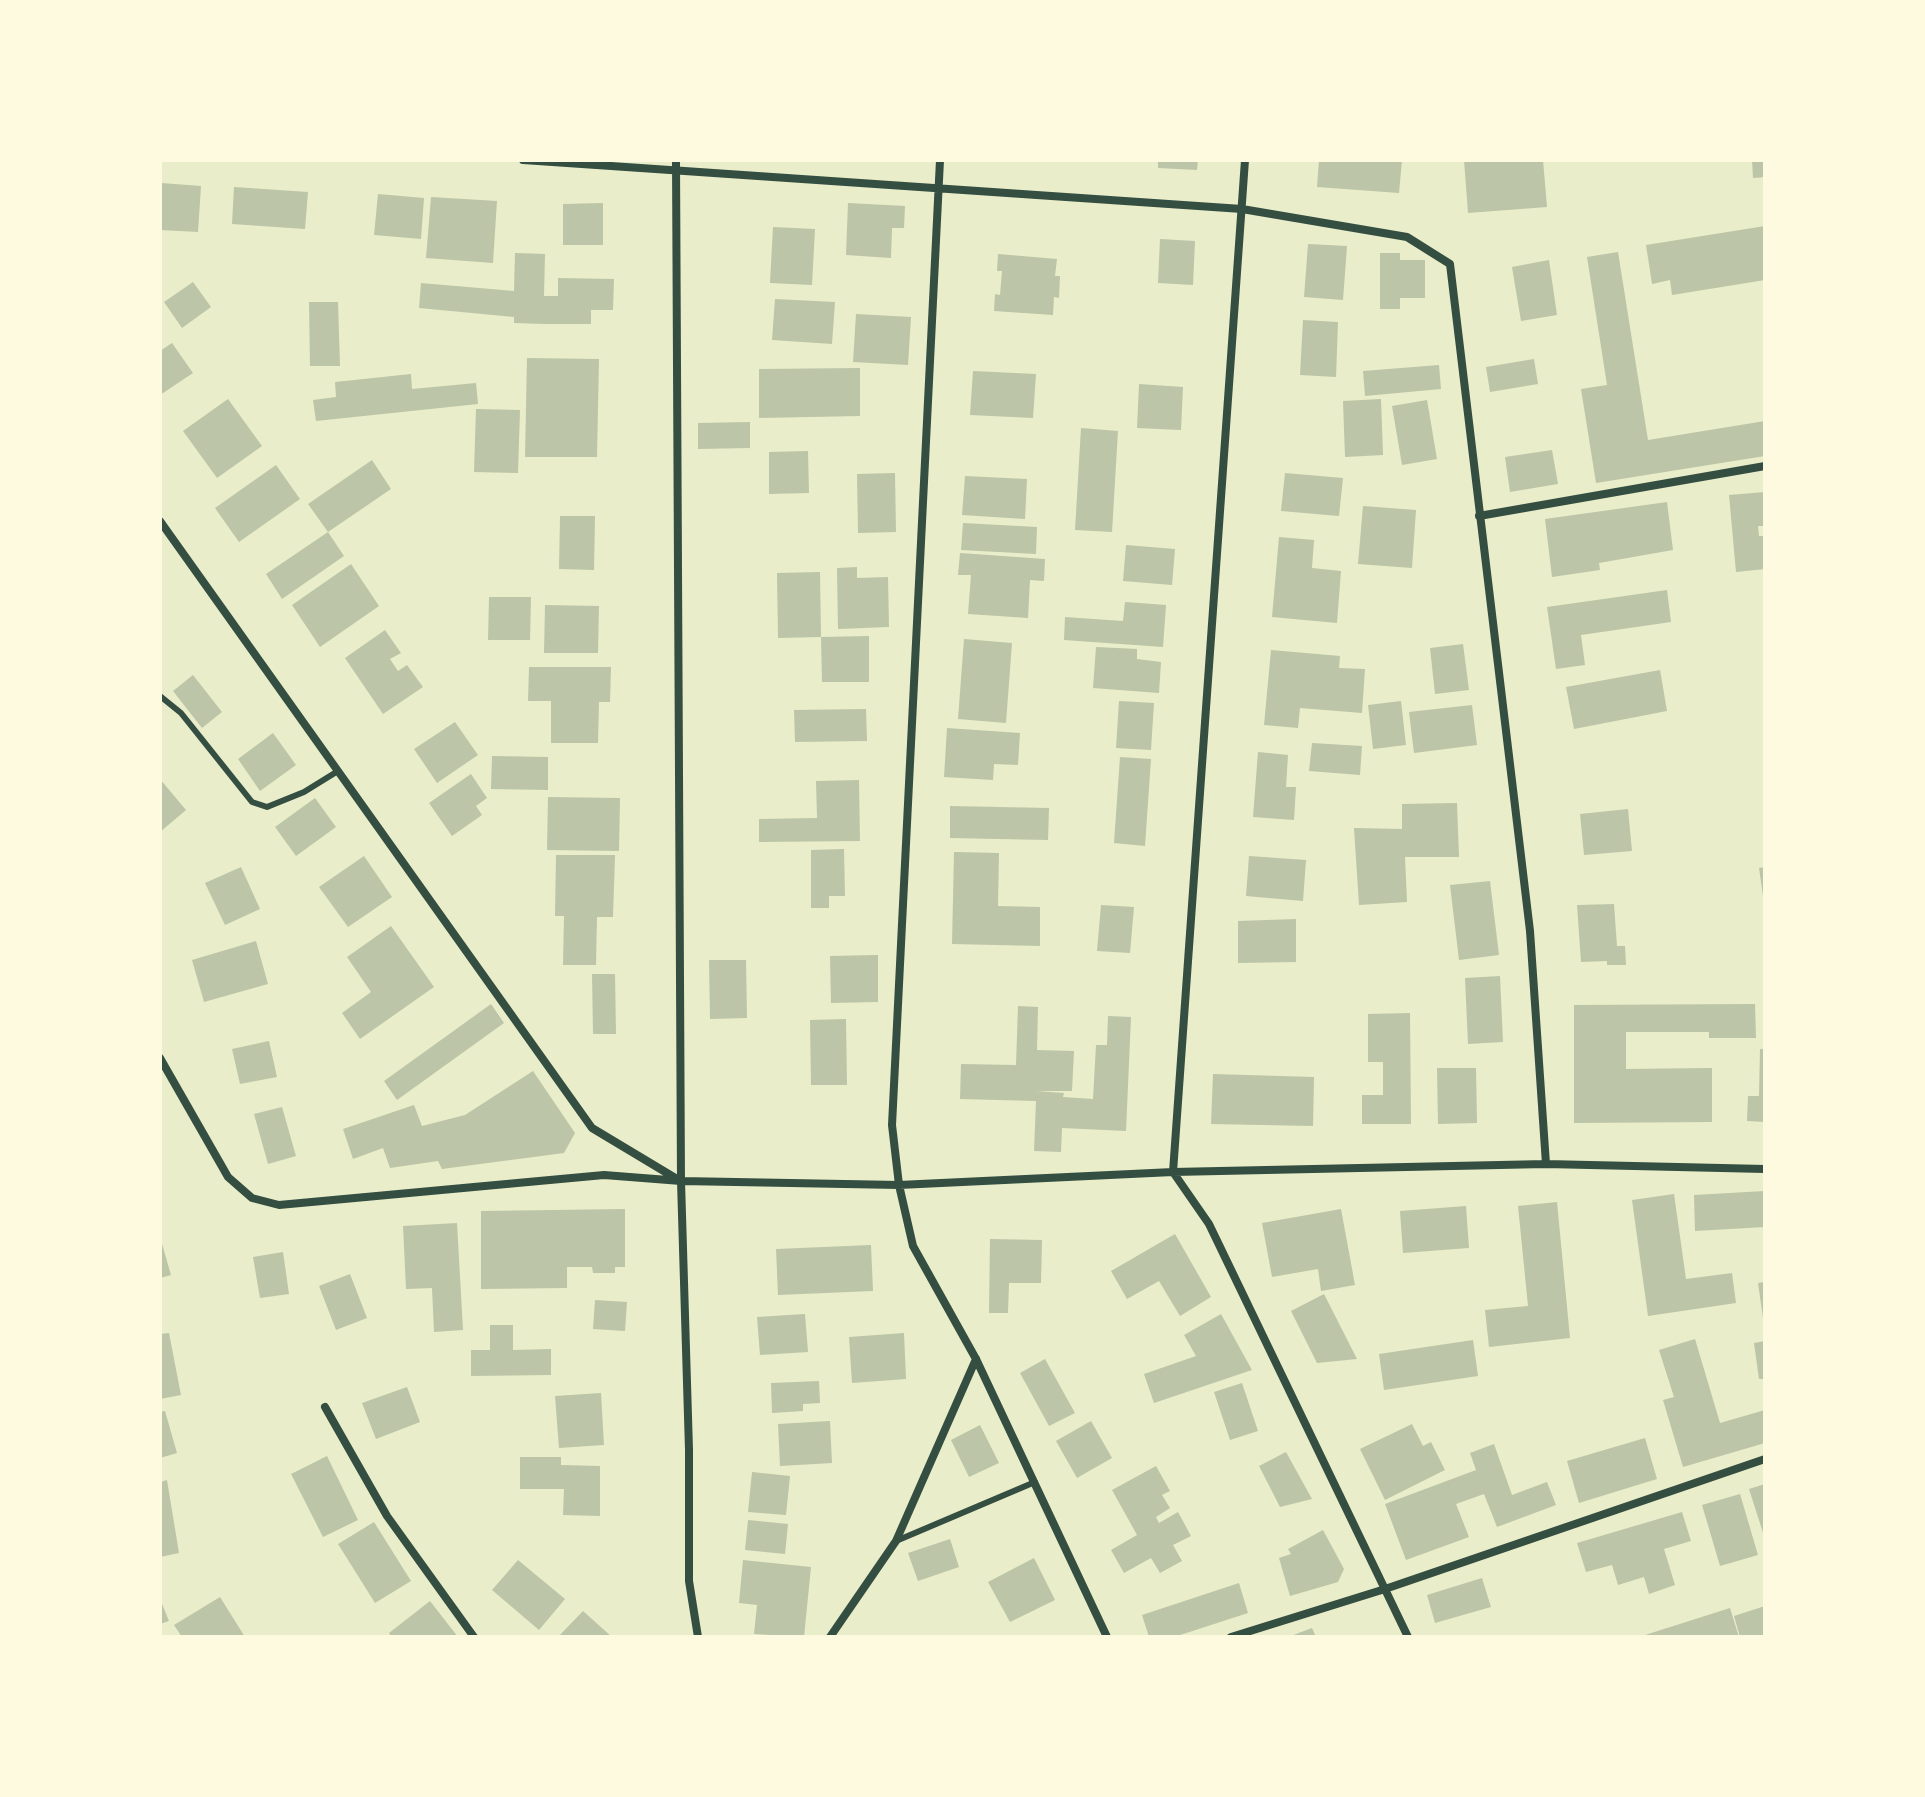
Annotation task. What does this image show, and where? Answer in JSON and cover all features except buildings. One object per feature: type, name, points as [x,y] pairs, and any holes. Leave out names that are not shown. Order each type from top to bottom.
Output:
[{"type":"street","points":[[523,160],[1242,209],[1407,237],[1450,264],[1530,931],[1546,1164]]},
{"type":"street","points":[[676,160],[681,1181],[689,1450],[689,1581],[698,1637]]},
{"type":"street","points":[[940,160],[892,1125],[899,1185],[913,1246],[976,1359],[1107,1637]]},
{"type":"street","points":[[1245,160],[1173,1172],[1209,1224],[1408,1637]]},
{"type":"street","points":[[1479,516],[1765,466]]},
{"type":"street","points":[[160,521],[592,1128],[681,1181]]},
{"type":"street","points":[[160,1058],[228,1177],[252,1198],[279,1205],[604,1175],[681,1181],[899,1185],[1173,1172],[1546,1164],[1765,1169]]},
{"type":"street","points":[[830,1637],[896,1541],[976,1359]]},
{"type":"street","points":[[325,1407],[387,1516],[474,1637]]},
{"type":"street","points":[[1231,1637],[1385,1589],[1765,1459]]},
{"type":"lane","points":[[160,696],[181,713],[252,802],[267,807],[304,792],[338,771]]},
{"type":"lane","points":[[896,1541],[1035,1482]]}]
